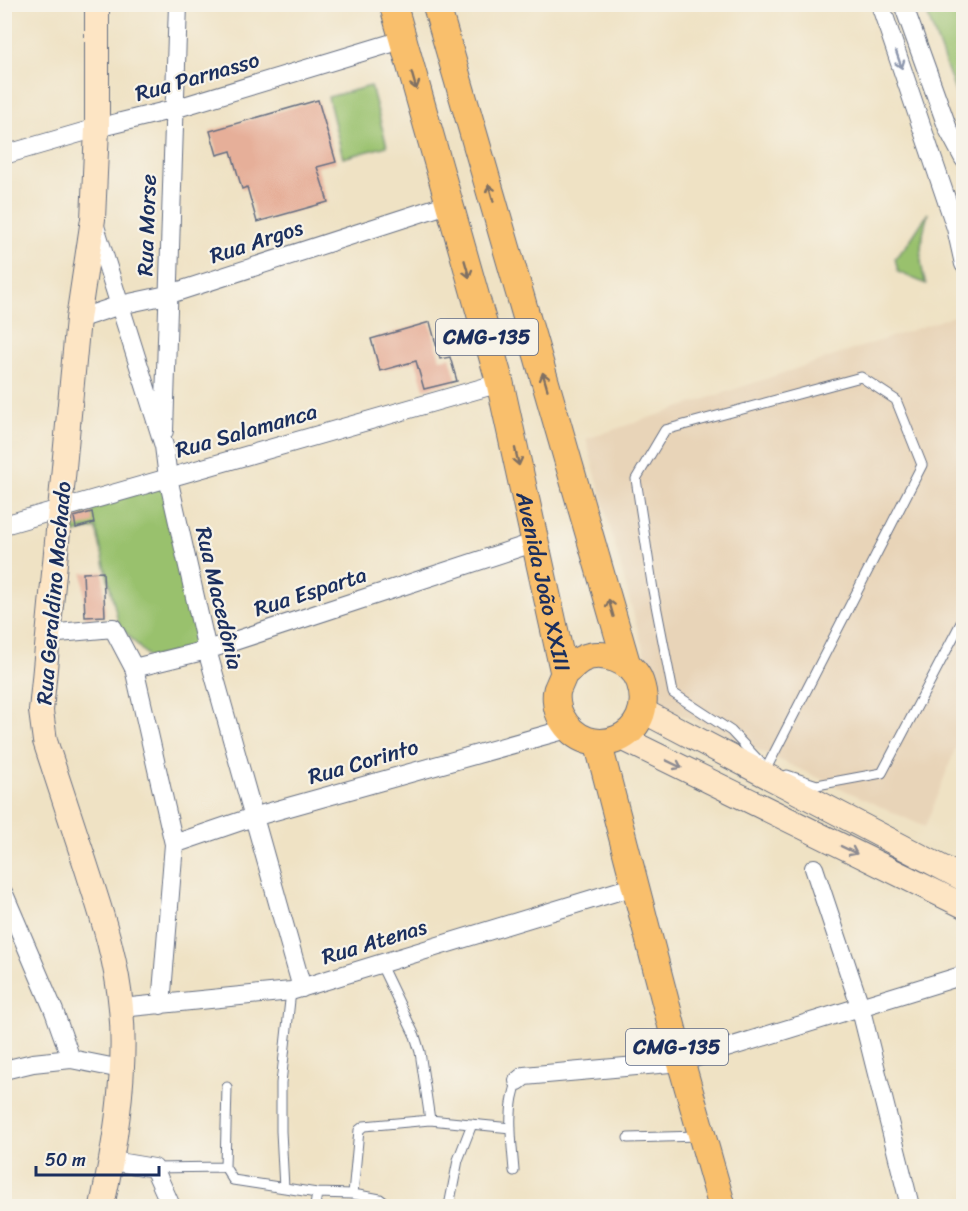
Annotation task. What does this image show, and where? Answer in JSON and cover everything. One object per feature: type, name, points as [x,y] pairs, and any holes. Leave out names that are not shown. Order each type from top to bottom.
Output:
[{"type":"main road","name":"Avenida João XXIII","points":[[393,4],[500,383],[564,673],[557,692],[558,711],[567,729]]},
{"type":"main road","name":"CMG-135","points":[[436,4],[627,664],[639,677],[644,694],[643,711]]},
{"type":"main road","points":[[564,673],[583,658],[606,656],[627,664]]},
{"type":"main road","points":[[567,729],[581,739],[610,741],[637,725],[643,711]]},
{"type":"main road","name":"CMG-135","points":[[610,741],[635,886],[701,1136],[722,1206]]},
{"type":"street","name":"Rua Geraldino Machado","points":[[97,4],[97,128],[93,219],[78,319],[41,711],[45,741],[106,926],[121,1008],[121,1069],[112,1161],[102,1206]]},
{"type":"street","name":"Rua Morse","points":[[164,446],[177,4]]},
{"type":"street","points":[[880,4],[960,225],[963,264]]},
{"type":"street","points":[[903,4],[948,129],[963,159]]},
{"type":"street","name":"Rua Parnasso","points":[[4,155],[174,109],[402,40]]},
{"type":"street","name":"Rua Argos","points":[[78,319],[120,305],[167,295],[448,204]]},
{"type":"street","name":"Rua Macedônia","points":[[93,219],[164,446],[168,478],[207,650],[253,817],[296,989]]},
{"type":"street","name":"Rua Salamanca","points":[[4,525],[500,383]]},
{"type":"street","name":"Rua Esparta","points":[[134,668],[207,650],[536,542]]},
{"type":"street","points":[[48,634],[113,628],[134,668],[174,844],[161,1005]]},
{"type":"street","points":[[643,711],[963,879]]},
{"type":"street","name":"Rua Corinto","points":[[174,844],[253,817],[567,729]]},
{"type":"street","points":[[610,741],[963,906]]},
{"type":"street","points":[[814,868],[861,1006],[910,1206]]},
{"type":"street","name":"Rua Atenas","points":[[121,1008],[296,989],[635,886]]},
{"type":"street","points":[[4,894],[54,1011],[71,1059]]},
{"type":"street","points":[[518,1081],[524,1076],[681,1062],[963,975]]},
{"type":"street","points":[[4,1070],[33,1063],[71,1059],[121,1069]]},
{"type":"street","points":[[112,1161],[154,1168],[171,1206]]},
{"type":"lane","points":[[766,768],[922,465],[896,400],[861,377],[665,430],[636,479],[653,590],[673,693],[731,731],[766,768],[817,785],[882,773],[963,617]]},
{"type":"lane","points":[[380,963],[415,1036],[420,1052],[430,1120]]},
{"type":"lane","points":[[284,1188],[281,1083],[296,989]]},
{"type":"lane","points":[[514,1171],[511,1128],[515,1088],[518,1081]]},
{"type":"lane","points":[[226,1087],[225,1167],[233,1180],[317,1193],[352,1194],[384,1204]]},
{"type":"lane","points":[[352,1194],[361,1127],[430,1120],[511,1128]]},
{"type":"lane","points":[[449,1206],[459,1160],[472,1124]]},
{"type":"lane","points":[[628,1138],[701,1136]]},
{"type":"lane","points":[[154,1168],[225,1167]]},
{"type":"lane","points":[[315,1206],[317,1193]]},
{"type":"shaded area","points":[[963,313],[963,729],[925,827],[658,704],[586,439]]},
{"type":"green space","points":[[924,5],[963,5],[963,113]]},
{"type":"green space","points":[[371,86],[387,146],[343,158],[328,97]]},
{"type":"green space","points":[[928,213],[921,248],[926,284],[898,272],[895,258],[907,245]]},
{"type":"green space","points":[[162,482],[201,646],[149,658],[119,625],[96,528],[70,534],[67,511]]},
{"type":"building","points":[[318,100],[336,162],[317,167],[328,202],[257,222],[247,187],[242,189],[231,151],[217,155],[210,131]]},
{"type":"building","points":[[430,322],[440,359],[450,357],[457,381],[424,389],[416,361],[380,371],[371,339]]},
{"type":"building","points":[[92,512],[94,523],[76,528],[74,517]]},
{"type":"building","points":[[103,572],[105,616],[85,617],[83,573]]}]
